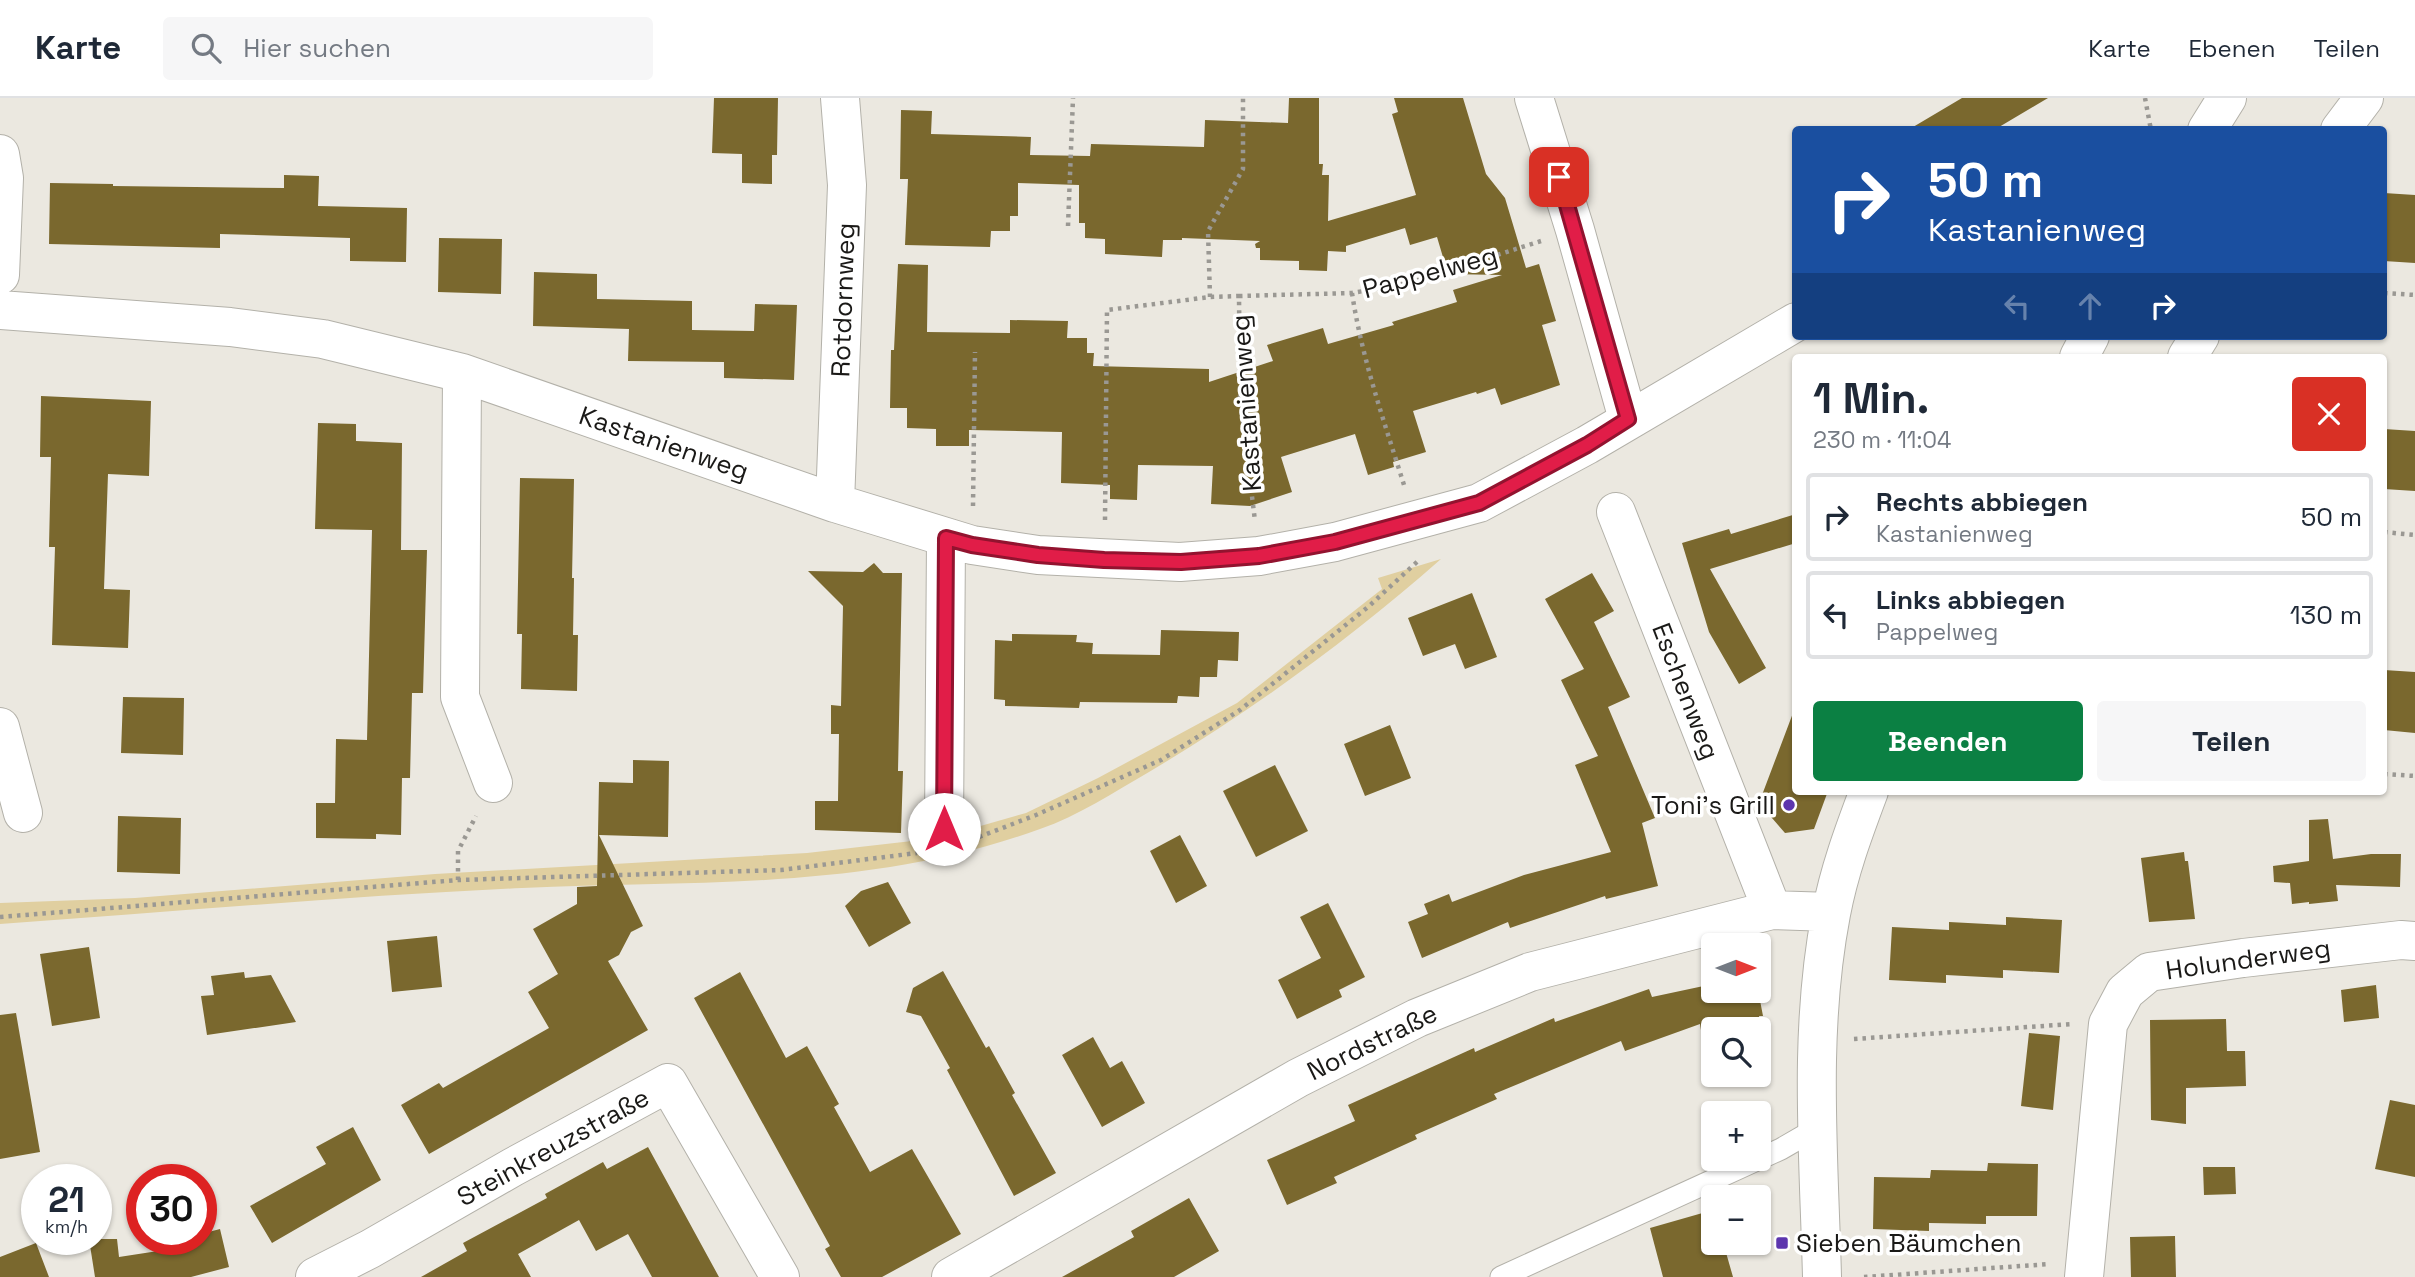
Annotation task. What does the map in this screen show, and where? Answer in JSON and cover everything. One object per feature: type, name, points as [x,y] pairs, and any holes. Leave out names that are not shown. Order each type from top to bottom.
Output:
[{"type":"street","name":"Rotdornweg","points":[[835,503],[848,184],[840,98]]},
{"type":"street","points":[[1534,98],[1575,230],[1628,419]]},
{"type":"street","points":[[2210,126],[2227,98]]},
{"type":"street","points":[[2343,126],[2364,98]]},
{"type":"street","points":[[0,154],[4,178],[0,275]]},
{"type":"street","name":"Kastanienweg","points":[[0,310],[230,327],[323,339],[462,373],[835,503],[959,542],[1038,555],[1181,562],[1259,556],[1335,542],[1479,503],[1587,445],[1792,324]]},
{"type":"street","points":[[462,373],[460,697],[493,783]]},
{"type":"street","name":"Eschenweg","points":[[1616,512],[1772,910]]},
{"type":"street","points":[[944,841],[959,542]]},
{"type":"street","points":[[0,727],[23,813]]},
{"type":"street","points":[[1822,1277],[1816,1040],[1831,912],[1845,856],[1868,795]]},
{"type":"street","name":"Nordstraße","points":[[951,1277],[1298,1077],[1398,1026],[1530,972],[1772,910],[1831,912]]},
{"type":"street","name":"Holunderweg","points":[[2070,1270],[2108,1024],[2125,992],[2149,972],[2400,940],[2415,941]]},
{"type":"street","name":"Steinkreuzstraße","points":[[315,1277],[370,1250],[513,1167],[668,1083],[780,1277]]},
{"type":"lane","points":[[1501,1277],[1780,1149],[1819,1127]]},
{"type":"path","points":[[1068,226],[1073,98]]},
{"type":"path","points":[[1210,297],[1208,231],[1243,169],[1243,98]]},
{"type":"path","points":[[2145,98],[2150,126]]},
{"type":"path","name":"Pappelweg","points":[[1239,296],[1352,293],[1409,283],[1575,230]]},
{"type":"path","points":[[1352,293],[1358,332],[1372,386],[1415,521]]},
{"type":"path","points":[[2387,293],[2415,295]]},
{"type":"path","name":"Kastanienweg","points":[[1104,560],[1107,310],[1239,296],[1240,398],[1259,556]]},
{"type":"path","points":[[959,542],[975,352]]},
{"type":"path","points":[[2387,532],[2415,535]]},
{"type":"path","points":[[0,917],[458,880],[782,870],[944,841],[1036,815],[1161,760],[1240,710],[1368,607]]},
{"type":"path","points":[[2387,774],[2415,776]]},
{"type":"path","points":[[458,880],[457,851],[493,783]]},
{"type":"path","points":[[1862,1038],[2071,1024]]},
{"type":"path","points":[[1864,1277],[2070,1270]]},
{"type":"shaded area","points":[[1441,559],[1372,617],[1300,672],[1188,748],[1068,817],[1040,829],[976,849],[848,873],[784,879],[457,891],[0,924],[0,903],[135,898],[435,874],[807,853],[912,841],[963,831],[1026,813],[1098,778],[1237,703],[1382,589],[1378,578]]},
{"type":"building","points":[[714,98],[778,98],[777,155],[772,155],[772,184],[742,183],[742,154],[712,153]]},
{"type":"building","points":[[1289,98],[1319,98],[1319,164],[1323,164],[1322,175],[1329,175],[1328,221],[1416,195],[1392,114],[1398,112],[1394,98],[1463,98],[1486,174],[1505,198],[1526,268],[1539,264],[1556,321],[1542,325],[1560,385],[1501,405],[1495,388],[1413,411],[1426,452],[1393,462],[1394,467],[1368,475],[1355,434],[1281,457],[1292,492],[1250,506],[1211,504],[1213,466],[1138,465],[1137,500],[1110,499],[1110,485],[1061,483],[1062,432],[969,430],[969,446],[936,446],[936,429],[907,428],[907,408],[890,408],[891,350],[894,350],[898,264],[928,265],[927,332],[1010,333],[1010,320],[1068,321],[1067,338],[1087,338],[1087,353],[1094,353],[1093,366],[1209,369],[1209,382],[1273,361],[1267,345],[1323,328],[1328,344],[1394,325],[1392,322],[1457,302],[1453,290],[1502,275],[1448,274],[1437,237],[1410,245],[1405,228],[1346,246],[1346,252],[1328,251],[1327,271],[1299,270],[1299,261],[1260,260],[1260,248],[1256,248],[1255,244],[1260,241],[1182,238],[1163,240],[1162,257],[1105,254],[1105,239],[1085,238],[1085,223],[1079,223],[1079,185],[1018,183],[1018,216],[1010,216],[1010,231],[991,231],[990,247],[905,245],[908,179],[900,179],[901,110],[932,111],[931,134],[1031,137],[1030,155],[1090,156],[1091,144],[1204,147],[1205,120],[1288,123]]},
{"type":"building","points":[[1962,98],[2048,98],[2001,126],[1915,126]]},
{"type":"building","points":[[284,175],[319,176],[318,206],[407,208],[406,262],[350,261],[350,238],[220,234],[220,248],[49,244],[50,183],[284,188]]},
{"type":"building","points":[[2387,193],[2415,195],[2415,263],[2387,261]]},
{"type":"building","points":[[439,238],[502,239],[501,294],[438,292]]},
{"type":"building","points":[[534,272],[597,274],[597,299],[692,301],[692,330],[754,331],[755,304],[797,305],[794,380],[724,378],[724,362],[628,361],[629,329],[533,326]]},
{"type":"building","points":[[41,396],[151,401],[149,476],[108,474],[104,589],[130,590],[128,648],[52,645],[55,547],[49,547],[51,457],[40,457]]},
{"type":"building","points":[[318,423],[356,424],[356,441],[402,443],[401,550],[427,550],[423,693],[412,693],[410,778],[402,778],[401,835],[376,834],[376,839],[316,838],[316,803],[335,803],[336,739],[367,740],[372,530],[315,529]]},
{"type":"building","points":[[2387,429],[2415,431],[2415,491],[2387,489]]},
{"type":"building","points":[[520,478],[574,479],[572,578],[573,635],[578,635],[577,691],[521,689],[522,634],[517,634]]},
{"type":"building","points":[[1792,515],[1792,544],[1710,569],[1766,668],[1739,684],[1709,632],[1682,543],[1729,529],[1731,534]]},
{"type":"building","points":[[874,563],[883,573],[902,573],[898,771],[903,771],[901,833],[815,830],[815,801],[838,801],[839,734],[831,734],[831,705],[841,706],[843,606],[808,571],[863,572]]},
{"type":"building","points":[[1592,573],[1614,611],[1594,622],[1630,697],[1608,707],[1655,818],[1642,823],[1658,886],[1606,899],[1605,896],[1510,928],[1508,922],[1422,958],[1408,922],[1428,914],[1424,904],[1449,894],[1452,902],[1524,875],[1611,852],[1575,765],[1598,756],[1561,680],[1584,669],[1545,599]]},
{"type":"building","points":[[1472,593],[1497,657],[1465,669],[1455,644],[1423,656],[1408,618]]},
{"type":"building","points":[[1161,630],[1239,632],[1238,661],[1218,660],[1217,677],[1200,677],[1199,697],[1178,696],[1177,703],[1080,702],[1079,708],[1005,706],[1005,700],[994,699],[995,640],[1012,641],[1012,634],[1077,635],[1076,642],[1093,643],[1092,654],[1160,655]]},
{"type":"building","points":[[2387,670],[2415,672],[2415,733],[2387,730]]},
{"type":"building","points":[[123,697],[184,698],[183,755],[121,753]]},
{"type":"building","points":[[1792,716],[1792,795],[1827,795],[1814,829],[1785,833],[1759,803]]},
{"type":"building","points":[[1390,725],[1411,778],[1365,796],[1344,744]]},
{"type":"building","points":[[633,760],[669,761],[668,837],[599,835],[643,926],[631,932],[619,955],[608,961],[648,1030],[429,1154],[401,1105],[439,1083],[443,1088],[549,1028],[528,992],[558,974],[533,929],[577,904],[577,887],[597,886],[599,782],[633,783]]},
{"type":"building","points":[[1275,765],[1308,831],[1256,857],[1223,791]]},
{"type":"building","points":[[118,816],[181,818],[180,874],[117,872]]},
{"type":"building","points":[[2328,819],[2333,859],[2371,854],[2401,854],[2400,887],[2336,885],[2338,901],[2292,904],[2290,883],[2274,882],[2273,866],[2309,861],[2309,820]]},
{"type":"building","points":[[1180,835],[1207,886],[1176,903],[1150,851]]},
{"type":"building","points":[[2184,852],[2185,861],[2188,861],[2195,919],[2149,922],[2141,858]]},
{"type":"building","points":[[888,882],[911,923],[869,947],[845,906],[861,891]]},
{"type":"building","points":[[1328,903],[1365,977],[1339,990],[1342,997],[1297,1019],[1278,980],[1321,958],[1300,917]]},
{"type":"building","points":[[2006,917],[2062,920],[2059,973],[2003,970],[2003,978],[1946,975],[1946,983],[1889,980],[1892,927],[1949,930],[1949,922],[2006,925]]},
{"type":"building","points":[[437,936],[442,987],[392,992],[387,941]]},
{"type":"building","points":[[89,947],[100,1018],[52,1026],[40,954]]},
{"type":"building","points":[[943,971],[986,1048],[989,1046],[1015,1093],[1012,1095],[1056,1173],[1014,1196],[921,1016],[906,1012],[913,988]]},
{"type":"building","points":[[244,972],[245,978],[271,975],[296,1022],[207,1035],[201,996],[214,995],[211,976]]},
{"type":"building","points":[[740,972],[786,1058],[807,1046],[839,1104],[834,1107],[870,1172],[912,1149],[961,1234],[882,1277],[841,1277],[825,1249],[830,1246],[694,998]]},
{"type":"building","points":[[2376,985],[2379,1018],[2344,1022],[2341,990]]},
{"type":"building","points":[[1701,987],[1701,1003],[1760,1003],[1763,1016],[1701,1017],[1701,1030],[1700,1024],[1625,1051],[1621,1041],[1494,1094],[1497,1099],[1415,1135],[1417,1139],[1334,1177],[1337,1183],[1287,1205],[1267,1160],[1355,1121],[1348,1105],[1474,1048],[1475,1052],[1554,1018],[1555,1022],[1649,989],[1652,997]]},
{"type":"building","points":[[16,1013],[40,1152],[0,1159],[0,1015]]},
{"type":"building","points":[[2226,1019],[2227,1051],[2245,1051],[2246,1086],[2186,1088],[2186,1124],[2151,1120],[2150,1020]]},
{"type":"building","points":[[2029,1033],[2060,1036],[2053,1110],[2021,1106]]},
{"type":"building","points":[[1093,1037],[1110,1068],[1122,1061],[1145,1103],[1102,1127],[1062,1055]]},
{"type":"building","points":[[2390,1100],[2415,1105],[2415,1177],[2375,1169]]},
{"type":"building","points":[[353,1127],[381,1180],[272,1243],[250,1206],[326,1164],[316,1147]]},
{"type":"building","points":[[648,1147],[719,1277],[652,1277],[628,1234],[596,1251],[579,1220],[518,1254],[531,1277],[421,1277],[467,1251],[463,1243],[547,1198],[545,1194],[603,1162],[607,1169]]},
{"type":"building","points":[[1988,1163],[2038,1164],[2037,1216],[1986,1216],[1986,1224],[1929,1223],[1929,1231],[1873,1229],[1874,1177],[1930,1178],[1931,1170],[1987,1171]]},
{"type":"building","points":[[2203,1167],[2235,1167],[2236,1194],[2204,1195]]},
{"type":"building","points":[[1189,1198],[1219,1251],[1174,1277],[1062,1277],[1134,1237],[1131,1231]]},
{"type":"building","points":[[1701,1213],[1701,1255],[1727,1255],[1733,1277],[1663,1277],[1650,1228]]},
{"type":"building","points":[[220,1229],[229,1267],[191,1277],[95,1277],[92,1255],[112,1255],[112,1239],[117,1239],[119,1257],[217,1255],[217,1230]]},
{"type":"building","points":[[2175,1236],[2176,1277],[2131,1277],[2130,1237]]},
{"type":"building","points":[[21,1249],[21,1255],[41,1255],[49,1277],[0,1277],[0,1257]]},
{"type":"place","name":"Toni's Grill","points":[[1789,805]]},
{"type":"place","name":"Sieben Bäumchen","points":[[1782,1243]]},
{"type":"route","points":[[944,829],[946,538],[972,545],[1038,555],[1104,560],[1181,562],[1259,556],[1335,542],[1479,503],[1587,445],[1628,419],[1559,177]]}]
